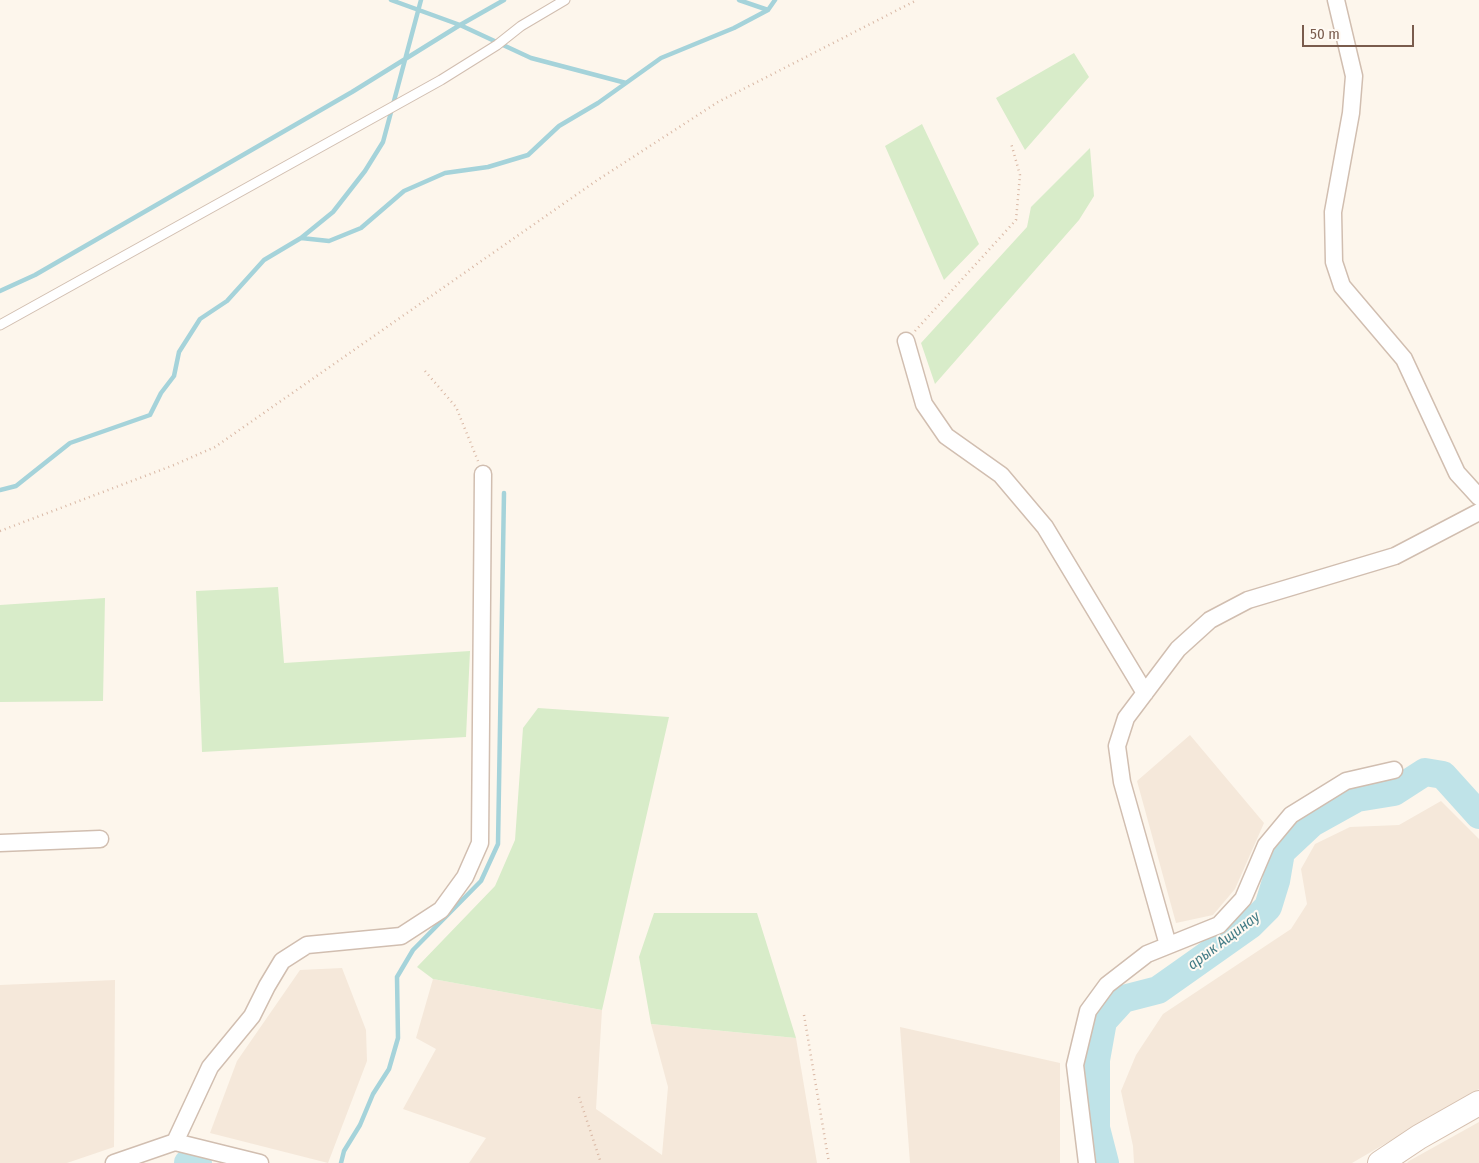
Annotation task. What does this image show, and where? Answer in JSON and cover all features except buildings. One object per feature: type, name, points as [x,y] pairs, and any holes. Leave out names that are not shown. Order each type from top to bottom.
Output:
[{"type":"main road","points":[[1380,1163],[1419,1137],[1479,1103]]},
{"type":"street","points":[[1336,0],[1354,76],[1351,113],[1333,212],[1334,262],[1342,286],[1404,360],[1457,473],[1479,497]]},
{"type":"street","points":[[906,341],[924,404],[946,436],[1001,475],[1045,527],[1145,693]]},
{"type":"street","points":[[175,1142],[210,1067],[252,1016],[266,986],[282,961],[307,945],[401,936],[441,910],[465,877],[480,843],[483,474]]},
{"type":"street","points":[[1168,945],[1122,782],[1117,746],[1126,718],[1178,649],[1210,620],[1248,600],[1395,556],[1479,512]]},
{"type":"street","points":[[1087,1163],[1076,1064],[1088,1011],[1106,985],[1147,954],[1219,925],[1243,899],[1266,845],[1291,815],[1346,781],[1394,770]]},
{"type":"street","points":[[0,843],[100,839]]},
{"type":"street","points":[[114,1163],[175,1142],[260,1163]]},
{"type":"lane","points":[[0,325],[441,80],[496,45],[521,26],[565,0]]},
{"type":"path","points":[[0,531],[174,465],[215,447],[596,181],[718,102],[917,0]]},
{"type":"path","points":[[906,341],[1016,220],[1020,175],[1011,143]]},
{"type":"path","points":[[425,371],[456,407],[483,474]]},
{"type":"path","points":[[804,1015],[829,1163]]},
{"type":"path","points":[[579,1097],[601,1163]]},
{"type":"shaded area","points":[[1190,735],[1264,823],[1235,889],[1213,915],[1176,923],[1137,781]]},
{"type":"shaded area","points":[[1441,801],[1479,839],[1479,1089],[1352,1163],[1134,1163],[1133,1146],[1121,1091],[1136,1055],[1163,1014],[1291,929],[1307,904],[1301,869],[1315,844],[1350,827],[1399,825]]},
{"type":"shaded area","points":[[342,968],[366,1030],[367,1061],[328,1163],[210,1133],[237,1061],[300,970]]},
{"type":"shaded area","points":[[433,979],[602,1010],[596,1109],[662,1155],[668,1087],[651,1024],[796,1038],[817,1163],[469,1163],[486,1138],[403,1109],[436,1049],[416,1038]]},
{"type":"shaded area","points":[[115,980],[114,1147],[67,1163],[0,1163],[0,985]]},
{"type":"shaded area","points":[[900,1027],[1060,1063],[1060,1163],[910,1163]]},
{"type":"shaded area","points":[[1479,1122],[1479,1163],[1407,1163],[1409,1161]]},
{"type":"green space","points":[[1074,53],[1089,77],[1025,150],[996,98]]},
{"type":"green space","points":[[922,124],[979,244],[944,280],[885,146]]},
{"type":"green space","points":[[1090,148],[1094,196],[1079,220],[935,384],[921,343],[1027,227],[1031,207]]},
{"type":"green space","points":[[278,587],[284,663],[470,651],[466,737],[202,752],[196,591]]},
{"type":"green space","points":[[105,598],[103,701],[0,702],[0,605]]},
{"type":"green space","points":[[538,708],[669,717],[602,1010],[433,979],[417,967],[495,886],[515,840],[523,728]]},
{"type":"green space","points":[[654,913],[757,913],[796,1038],[651,1024],[639,957]]},
{"type":"waterway","points":[[391,0],[460,25],[531,58],[626,83]]},
{"type":"waterway","points":[[301,238],[333,212],[365,171],[383,142],[421,0]]},
{"type":"waterway","points":[[0,291],[35,275],[352,92],[504,0]]},
{"type":"waterway","points":[[739,0],[768,10]]},
{"type":"waterway","points":[[0,490],[16,486],[70,443],[150,415],[161,393],[174,376],[179,352],[200,319],[227,301],[264,260],[301,238],[329,241],[361,228],[404,191],[445,173],[488,167],[528,155],[559,126],[598,103],[661,58],[734,28],[768,10],[775,0]]},
{"type":"waterway","points":[[341,1163],[344,1151],[360,1125],[373,1094],[389,1069],[398,1038],[397,977],[413,950],[481,881],[498,844],[504,493]]},
{"type":"waterway","name":"арык Ащинау","points":[[1105,1163],[1096,1128],[1096,1060],[1103,1021],[1123,999],[1158,990],[1250,925],[1268,907],[1276,881],[1281,852],[1312,823],[1357,798],[1394,792],[1425,772],[1443,775],[1479,815]]},
{"type":"waterway","name":"арык Ащинау","points":[[188,1163],[198,1163]]}]
